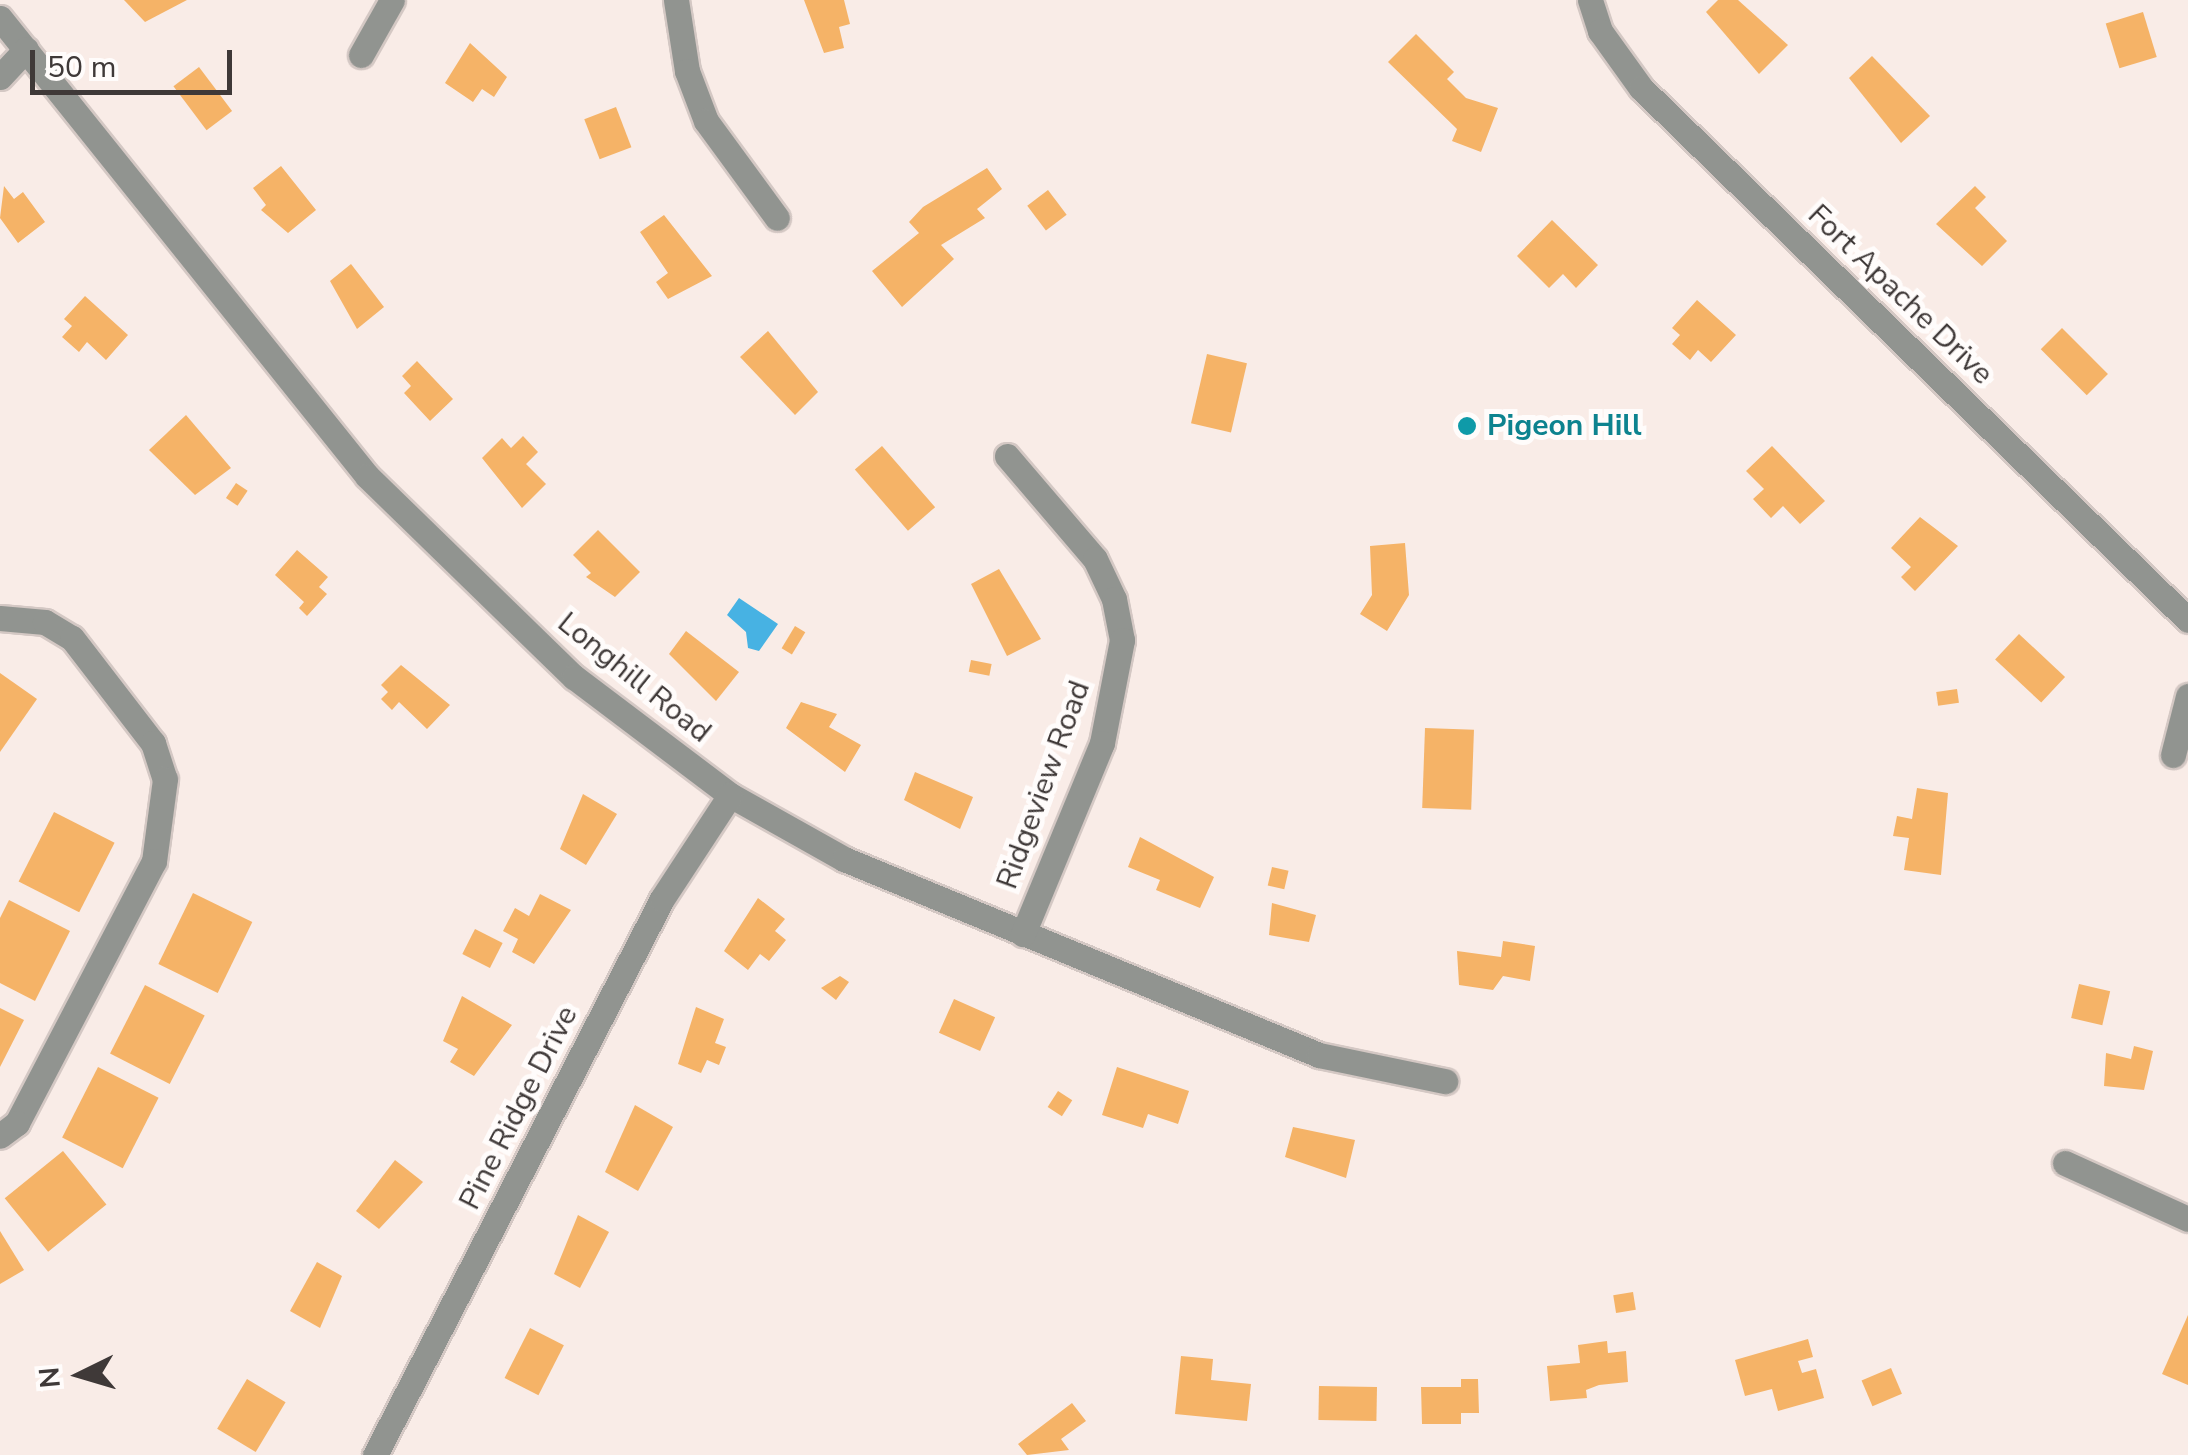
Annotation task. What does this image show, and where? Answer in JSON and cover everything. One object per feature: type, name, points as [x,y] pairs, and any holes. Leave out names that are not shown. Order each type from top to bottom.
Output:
[{"type":"street","points":[[362,55],[392,0]]},
{"type":"street","points":[[676,0],[688,71],[706,120],[777,218]]},
{"type":"street","name":"Fort Apache Drive","points":[[1590,0],[1600,31],[1641,88],[2188,620]]},
{"type":"street","name":"Longhill Road","points":[[0,18],[367,476],[574,677],[730,795],[844,859],[1319,1056],[1446,1082]]},
{"type":"street","points":[[0,77],[26,48]]},
{"type":"street","name":"Ridgeview Road","points":[[1007,456],[1094,559],[1114,599],[1122,640],[1102,743],[1023,934]]},
{"type":"street","points":[[0,618],[45,622],[72,638],[153,744],[166,779],[154,861],[17,1123],[0,1136]]},
{"type":"street","points":[[2173,755],[2188,696]]},
{"type":"street","name":"Pine Ridge Drive","points":[[375,1455],[662,898],[730,795]]},
{"type":"street","points":[[2066,1163],[2188,1219]]},
{"type":"water","points":[[739,598],[778,624],[759,651],[748,648],[746,632],[727,615]]},
{"type":"building","points":[[124,0],[187,0],[145,22]]},
{"type":"building","points":[[804,0],[844,0],[850,24],[839,27],[844,48],[824,53]]},
{"type":"building","points":[[1718,0],[1738,0],[1788,45],[1759,74],[1706,12]]},
{"type":"building","points":[[2143,12],[2157,57],[2119,68],[2106,23]]},
{"type":"building","points":[[1416,34],[1454,72],[1447,79],[1466,98],[1498,108],[1481,152],[1452,141],[1457,129],[1388,62]]},
{"type":"building","points":[[470,43],[507,77],[494,97],[482,89],[473,102],[445,83]]},
{"type":"building","points":[[1872,56],[1930,116],[1901,143],[1849,78]]},
{"type":"building","points":[[199,67],[232,111],[207,130],[173,86]]},
{"type":"building","points":[[616,107],[631,147],[600,159],[584,119]]},
{"type":"building","points":[[281,166],[316,210],[288,233],[261,210],[266,205],[253,188]]},
{"type":"building","points":[[987,168],[1002,189],[977,209],[985,218],[941,245],[954,259],[902,307],[872,271],[919,233],[909,222],[923,207]]},
{"type":"building","points":[[4,186],[14,199],[23,192],[45,222],[18,243],[0,218]]},
{"type":"building","points":[[1975,186],[1986,197],[1975,208],[2007,241],[1982,266],[1936,224]]},
{"type":"building","points":[[1048,190],[1067,215],[1046,230],[1027,206]]},
{"type":"building","points":[[664,215],[712,276],[668,299],[656,282],[668,273],[640,232]]},
{"type":"building","points":[[1552,220],[1598,265],[1576,288],[1563,274],[1549,288],[1517,256]]},
{"type":"building","points":[[351,264],[384,307],[357,329],[330,281]]},
{"type":"building","points":[[85,296],[128,335],[106,360],[87,342],[79,352],[62,337],[72,326],[64,319]]},
{"type":"building","points":[[1697,300],[1736,335],[1711,362],[1698,350],[1690,360],[1672,344],[1680,335],[1672,328]]},
{"type":"building","points":[[2062,328],[2108,374],[2087,395],[2041,349]]},
{"type":"building","points":[[768,331],[818,392],[795,415],[740,357]]},
{"type":"building","points":[[1207,354],[1247,363],[1231,432],[1191,423]]},
{"type":"building","points":[[417,361],[453,399],[430,421],[404,393],[411,386],[402,376]]},
{"type":"building","points":[[186,415],[231,468],[195,495],[149,450]]},
{"type":"building","points":[[523,436],[538,452],[526,464],[546,484],[522,508],[482,458],[502,438],[511,448]]},
{"type":"building","points":[[882,446],[935,507],[908,531],[855,470]]},
{"type":"building","points":[[1772,446],[1825,501],[1800,524],[1783,506],[1771,518],[1753,499],[1764,489],[1746,471]]},
{"type":"building","points":[[236,483],[248,491],[238,506],[226,498]]},
{"type":"building","points":[[1920,517],[1958,546],[1915,591],[1901,577],[1911,567],[1891,548]]},
{"type":"building","points":[[598,530],[640,572],[615,597],[586,577],[591,573],[573,555]]},
{"type":"building","points":[[1405,543],[1409,595],[1387,631],[1360,614],[1372,595],[1370,546]]},
{"type":"building","points":[[297,550],[328,577],[319,587],[327,594],[307,616],[299,608],[304,602],[275,575]]},
{"type":"building","points":[[999,569],[1041,639],[1007,656],[971,584]]},
{"type":"building","points":[[795,626],[805,632],[792,654],[782,648]]},
{"type":"building","points":[[686,631],[739,672],[716,701],[669,654]]},
{"type":"building","points":[[2019,634],[2065,677],[2041,703],[1995,660]]},
{"type":"building","points":[[971,660],[992,664],[989,676],[969,672]]},
{"type":"building","points":[[401,665],[450,705],[427,729],[399,702],[392,710],[381,699],[388,692],[381,685]]},
{"type":"building","points":[[0,673],[37,699],[0,752]]},
{"type":"building","points":[[1957,689],[1959,703],[1938,706],[1936,692]]},
{"type":"building","points":[[801,702],[837,714],[829,727],[861,745],[845,772],[786,728]]},
{"type":"building","points":[[1425,728],[1474,730],[1471,810],[1422,808]]},
{"type":"building","points":[[915,772],[973,797],[960,829],[904,800]]},
{"type":"building","points":[[1917,788],[1948,793],[1941,875],[1904,870],[1909,838],[1893,836],[1897,816],[1912,819]]},
{"type":"building","points":[[583,794],[617,814],[586,865],[560,849]]},
{"type":"building","points":[[54,812],[115,843],[79,912],[19,881]]},
{"type":"building","points":[[1140,837],[1214,877],[1200,908],[1156,890],[1160,880],[1128,867]]},
{"type":"building","points":[[1272,867],[1289,871],[1284,889],[1268,886]]},
{"type":"building","points":[[193,893],[252,922],[218,993],[158,964]]},
{"type":"building","points":[[540,894],[571,910],[534,964],[512,952],[518,939],[503,931],[515,908],[529,916]]},
{"type":"building","points":[[758,898],[785,919],[775,931],[786,940],[769,961],[760,954],[748,970],[724,951]]},
{"type":"building","points":[[9,900],[70,931],[35,1001],[0,983],[0,918]]},
{"type":"building","points":[[1272,903],[1316,915],[1309,942],[1269,935]]},
{"type":"building","points":[[475,929],[503,943],[490,968],[462,954]]},
{"type":"building","points":[[1503,941],[1535,946],[1530,981],[1503,976],[1493,990],[1459,985],[1457,951],[1501,957]]},
{"type":"building","points":[[840,976],[849,982],[836,1000],[821,988]]},
{"type":"building","points":[[2079,984],[2110,991],[2102,1025],[2071,1018]]},
{"type":"building","points":[[145,985],[205,1015],[170,1084],[110,1054]]},
{"type":"building","points":[[462,996],[512,1025],[474,1076],[450,1062],[458,1049],[443,1041]]},
{"type":"building","points":[[954,999],[995,1017],[980,1051],[939,1033]]},
{"type":"building","points":[[696,1007],[724,1019],[715,1043],[726,1047],[719,1065],[707,1060],[701,1073],[678,1064]]},
{"type":"building","points":[[0,1008],[24,1020],[0,1067]]},
{"type":"building","points":[[2134,1046],[2153,1051],[2144,1090],[2104,1086],[2106,1053],[2131,1059]]},
{"type":"building","points":[[98,1067],[159,1098],[123,1168],[62,1137]]},
{"type":"building","points":[[1117,1067],[1189,1091],[1178,1124],[1148,1114],[1143,1128],[1102,1115]]},
{"type":"building","points":[[1058,1091],[1072,1100],[1062,1116],[1048,1107]]},
{"type":"building","points":[[635,1105],[673,1127],[638,1191],[605,1172]]},
{"type":"building","points":[[1293,1127],[1355,1140],[1346,1178],[1285,1157]]},
{"type":"building","points":[[63,1151],[106,1205],[48,1252],[5,1198]]},
{"type":"building","points":[[395,1160],[423,1182],[379,1229],[356,1211]]},
{"type":"building","points":[[578,1215],[609,1232],[580,1288],[554,1274]]},
{"type":"building","points":[[0,1231],[24,1270],[0,1284]]},
{"type":"building","points":[[317,1262],[342,1276],[320,1328],[290,1311]]},
{"type":"building","points":[[1633,1292],[1636,1310],[1616,1313],[1613,1295]]},
{"type":"building","points":[[2188,1315],[2188,1385],[2162,1374]]},
{"type":"building","points":[[530,1328],[564,1345],[538,1395],[505,1378]]},
{"type":"building","points":[[1808,1339],[1813,1357],[1798,1361],[1802,1373],[1816,1369],[1824,1398],[1778,1411],[1772,1389],[1745,1396],[1735,1360]]},
{"type":"building","points":[[1607,1341],[1608,1353],[1626,1351],[1628,1382],[1586,1390],[1587,1398],[1550,1401],[1547,1366],[1580,1363],[1578,1345]]},
{"type":"building","points":[[1181,1356],[1213,1359],[1211,1380],[1251,1384],[1247,1421],[1175,1414]]},
{"type":"building","points":[[1891,1368],[1902,1394],[1872,1406],[1862,1381]]},
{"type":"building","points":[[247,1379],[286,1402],[256,1452],[217,1429]]},
{"type":"building","points":[[1461,1379],[1478,1379],[1479,1413],[1461,1413],[1461,1424],[1422,1424],[1421,1387],[1461,1387]]},
{"type":"building","points":[[1319,1386],[1377,1387],[1376,1421],[1318,1420]]},
{"type":"building","points":[[1072,1403],[1086,1421],[1061,1439],[1069,1450],[1027,1455],[1018,1444]]},
{"type":"place","name":"Pigeon Hill","points":[[1467,426]]}]
